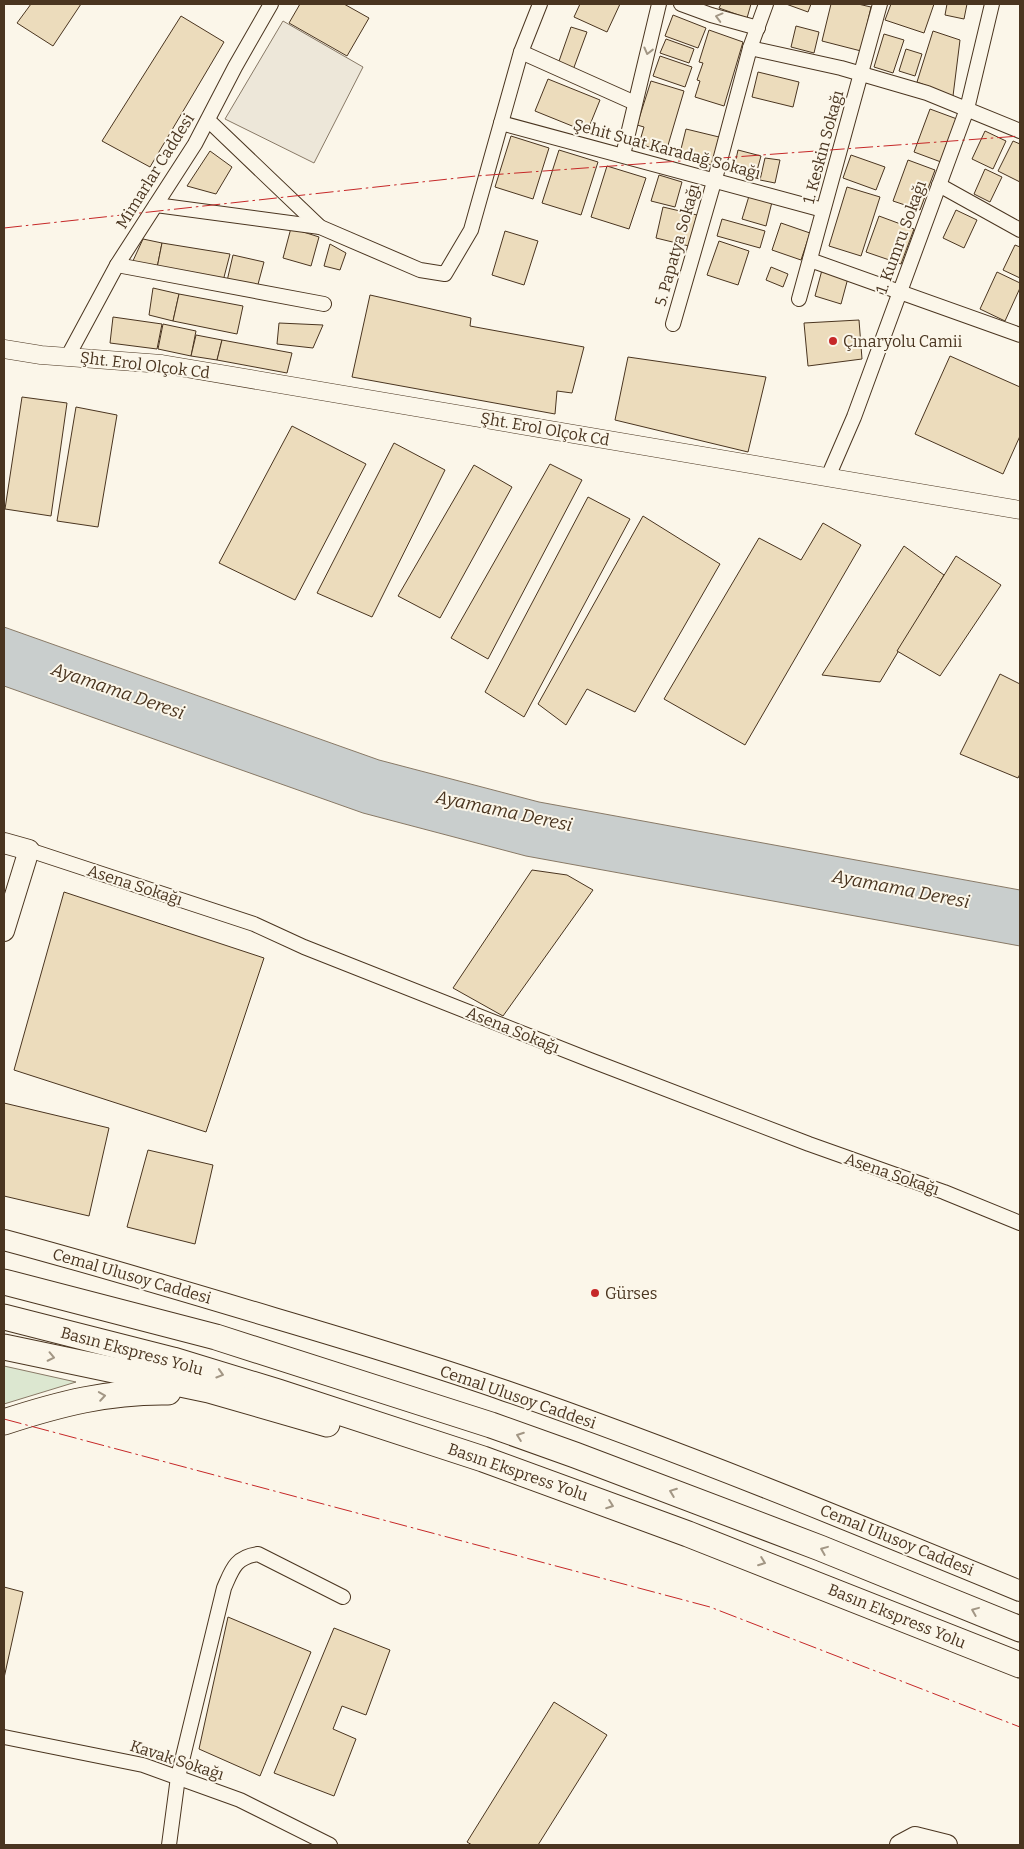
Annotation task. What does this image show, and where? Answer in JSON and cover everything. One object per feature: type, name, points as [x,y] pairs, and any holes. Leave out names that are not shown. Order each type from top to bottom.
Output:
[{"type":"highway","points":[[4,1266],[131,1300],[168,1312],[216,1337]]},
{"type":"highway","points":[[4,1282],[216,1337],[491,1425],[820,1548],[1020,1629]]},
{"type":"highway","name":"Basın Ekspress Yolu","points":[[4,1318],[173,1360],[416,1437],[553,1483],[697,1537],[1020,1665]]},
{"type":"highway","points":[[4,1347],[210,1390],[278,1411],[360,1432],[416,1437]]},
{"type":"highway","points":[[4,1422],[87,1398],[140,1392],[170,1392],[278,1411]]},
{"type":"main road","name":"Asena Sokağı","points":[[4,843],[29,850]]},
{"type":"main road","points":[[4,932],[29,850]]},
{"type":"main road","name":"Cemal Ulusoy Caddesi","points":[[4,1240],[106,1268],[356,1343],[506,1391],[816,1507],[1020,1591]]},
{"type":"main road","points":[[900,1845],[915,1838],[944,1844]]},
{"type":"street","name":"Mimarlar Caddesi","points":[[68,356],[118,265],[195,144],[235,67],[271,4]]},
{"type":"street","points":[[156,205],[320,227],[420,270],[445,274],[471,230],[521,52],[540,4]]},
{"type":"street","points":[[623,155],[659,4]]},
{"type":"street","points":[[681,4],[711,15],[758,28]]},
{"type":"street","name":"5. Papatya Sokağı","points":[[673,324],[750,48],[766,4]]},
{"type":"street","name":"1. Keskin Sokağı","points":[[799,299],[880,4]]},
{"type":"street","name":"1. Kumru Sokağı","points":[[828,477],[854,417],[967,109],[992,4]]},
{"type":"street","points":[[750,48],[861,73],[927,93],[1020,131]]},
{"type":"street","points":[[521,52],[635,102]]},
{"type":"street","points":[[208,120],[320,227]]},
{"type":"street","name":"Şehit Suat Karadağ Sokağı","points":[[501,123],[823,210]]},
{"type":"street","points":[[939,185],[1020,230]]},
{"type":"street","points":[[810,260],[1020,335]]},
{"type":"street","points":[[118,265],[324,304]]},
{"type":"street","name":"Şht. Erol Olçok Cd","points":[[4,349],[41,355],[162,364],[1020,510]]},
{"type":"street","name":"Asena Sokağı","points":[[29,850],[254,924],[304,946],[590,1060],[809,1144],[944,1192],[1020,1223]]},
{"type":"street","points":[[169,1845],[178,1778],[224,1588],[236,1563],[249,1555],[258,1554],[343,1597]]},
{"type":"street","name":"Kavak Sokağı","points":[[4,1737],[143,1765],[240,1800],[330,1845]]},
{"type":"green space","points":[[4,1366],[76,1382],[4,1404]]},
{"type":"shaded area","points":[[283,21],[363,67],[314,163],[225,119]]},
{"type":"water","name":"Ayamama Deresi","points":[[4,627],[379,760],[539,802],[1020,890],[1020,946],[526,856],[363,813],[4,686]]},
{"type":"building","points":[[31,4],[81,4],[53,46],[17,23]]},
{"type":"building","points":[[300,4],[344,4],[369,18],[347,56],[289,23]]},
{"type":"building","points":[[580,4],[620,4],[607,32],[574,17]]},
{"type":"building","points":[[721,4],[751,4],[747,18],[719,8]]},
{"type":"building","points":[[786,4],[811,4],[808,12]]},
{"type":"building","points":[[831,4],[858,4],[871,7],[861,51],[822,41]]},
{"type":"building","points":[[891,4],[934,4],[924,33],[885,20]]},
{"type":"building","points":[[947,4],[967,4],[964,19],[945,15]]},
{"type":"building","points":[[673,15],[706,28],[698,48],[665,36]]},
{"type":"building","points":[[181,16],[224,42],[150,167],[102,141]]},
{"type":"building","points":[[796,26],[819,32],[814,53],[791,47]]},
{"type":"building","points":[[571,27],[587,32],[573,70],[558,64]]},
{"type":"building","points":[[709,30],[743,42],[724,106],[695,97],[700,81],[697,80],[703,63],[699,62]]},
{"type":"building","points":[[933,31],[960,40],[953,96],[917,82]]},
{"type":"building","points":[[884,34],[904,40],[893,73],[874,67]]},
{"type":"building","points":[[666,39],[694,49],[689,63],[660,53]]},
{"type":"building","points":[[906,49],[922,54],[915,76],[899,71]]},
{"type":"building","points":[[660,56],[692,67],[685,87],[653,76]]},
{"type":"building","points":[[758,72],[799,82],[793,107],[752,97]]},
{"type":"building","points":[[548,79],[600,100],[587,132],[535,111]]},
{"type":"building","points":[[651,81],[684,91],[666,152],[639,144],[644,127],[637,125]]},
{"type":"building","points":[[930,109],[957,119],[941,162],[914,152]]},
{"type":"building","points":[[686,129],[719,137],[712,165],[679,157]]},
{"type":"building","points":[[985,131],[1006,141],[993,169],[972,159]]},
{"type":"building","points":[[511,136],[549,148],[533,199],[495,187]]},
{"type":"building","points":[[1013,141],[1020,144],[1020,182],[998,171]]},
{"type":"building","points":[[559,150],[598,162],[581,215],[542,203]]},
{"type":"building","points":[[738,150],[761,156],[755,178],[733,173]]},
{"type":"building","points":[[210,151],[232,167],[216,194],[187,186]]},
{"type":"building","points":[[851,155],[885,167],[876,190],[843,178]]},
{"type":"building","points":[[765,158],[780,160],[775,183],[760,180]]},
{"type":"building","points":[[908,160],[935,170],[920,210],[893,201]]},
{"type":"building","points":[[607,166],[646,178],[629,229],[591,217]]},
{"type":"building","points":[[985,169],[1002,177],[990,202],[974,194]]},
{"type":"building","points":[[659,175],[682,182],[675,207],[651,201]]},
{"type":"building","points":[[847,187],[880,197],[861,256],[829,246]]},
{"type":"building","points":[[749,196],[772,202],[766,226],[742,219]]},
{"type":"building","points":[[663,207],[697,215],[689,246],[656,238]]},
{"type":"building","points":[[956,210],[977,220],[964,248],[943,238]]},
{"type":"building","points":[[879,216],[914,229],[901,264],[866,252]]},
{"type":"building","points":[[722,219],[765,231],[760,248],[717,236]]},
{"type":"building","points":[[781,223],[810,233],[801,260],[772,250]]},
{"type":"building","points":[[291,228],[319,237],[311,266],[283,258]]},
{"type":"building","points":[[505,231],[538,241],[524,285],[492,275]]},
{"type":"building","points":[[143,239],[162,243],[157,268],[132,263]]},
{"type":"building","points":[[719,241],[749,251],[738,285],[707,275]]},
{"type":"building","points":[[162,243],[230,254],[223,281],[157,268]]},
{"type":"building","points":[[330,244],[346,253],[340,270],[324,266]]},
{"type":"building","points":[[1015,245],[1020,247],[1020,278],[1003,270]]},
{"type":"building","points":[[233,255],[264,262],[257,288],[227,281]]},
{"type":"building","points":[[771,267],[788,274],[783,287],[766,280]]},
{"type":"building","points":[[822,270],[848,278],[841,304],[815,296]]},
{"type":"building","points":[[997,272],[1020,283],[1020,288],[1005,321],[980,309]]},
{"type":"building","points":[[153,288],[179,294],[173,321],[149,315]]},
{"type":"building","points":[[179,294],[243,306],[237,334],[173,321]]},
{"type":"building","points":[[370,295],[471,318],[470,326],[584,347],[572,393],[557,391],[555,414],[352,377]]},
{"type":"building","points":[[113,317],[162,324],[157,349],[110,343]]},
{"type":"building","name":"Çınaryolu Camii","points":[[859,320],[862,359],[808,366],[804,323]]},
{"type":"building","points":[[279,323],[323,325],[313,348],[277,344]]},
{"type":"building","points":[[163,324],[196,331],[191,356],[158,349]]},
{"type":"building","points":[[196,335],[222,340],[217,360],[191,356]]},
{"type":"building","points":[[222,340],[292,353],[287,373],[217,360]]},
{"type":"building","points":[[950,356],[1020,387],[1020,436],[1003,474],[915,434]]},
{"type":"building","points":[[628,357],[766,377],[748,452],[615,420]]},
{"type":"building","points":[[22,397],[67,403],[51,516],[5,509]]},
{"type":"building","points":[[76,407],[117,415],[98,527],[57,521]]},
{"type":"building","points":[[292,426],[366,464],[295,600],[219,563]]},
{"type":"building","points":[[394,443],[445,470],[372,617],[317,593]]},
{"type":"building","points":[[550,464],[582,480],[488,659],[451,638]]},
{"type":"building","points":[[474,465],[512,487],[440,618],[398,596]]},
{"type":"building","points":[[588,497],[630,519],[524,717],[485,692]]},
{"type":"building","points":[[643,516],[720,564],[635,712],[587,689],[566,725],[538,704]]},
{"type":"building","points":[[823,523],[861,545],[745,745],[664,699],[759,538],[801,560]]},
{"type":"building","points":[[904,546],[944,575],[880,682],[822,675]]},
{"type":"building","points":[[956,556],[1001,585],[940,676],[897,651]]},
{"type":"building","points":[[1000,674],[1020,684],[1020,774],[1018,778],[960,754]]},
{"type":"building","points":[[532,870],[567,875],[593,890],[503,1016],[453,988]]},
{"type":"building","points":[[64,892],[264,958],[206,1132],[14,1070]]},
{"type":"building","points":[[4,1103],[109,1128],[89,1216],[4,1196]]},
{"type":"building","points":[[148,1150],[213,1165],[195,1244],[127,1227]]},
{"type":"building","points":[[4,1587],[23,1592],[4,1678]]},
{"type":"building","points":[[228,1617],[311,1652],[260,1776],[199,1749]]},
{"type":"building","points":[[334,1628],[390,1650],[366,1715],[342,1706],[333,1729],[356,1739],[334,1796],[274,1773]]},
{"type":"building","points":[[554,1702],[607,1735],[538,1845],[472,1845],[467,1842]]},
{"type":"power","points":[[4,228],[476,176],[1020,136]]},
{"type":"power","points":[[4,1419],[710,1607],[1020,1727]]},
{"type":"place","name":"Çınaryolu Camii","points":[[833,341]]},
{"type":"place","name":"Gürses","points":[[595,1293]]}]
